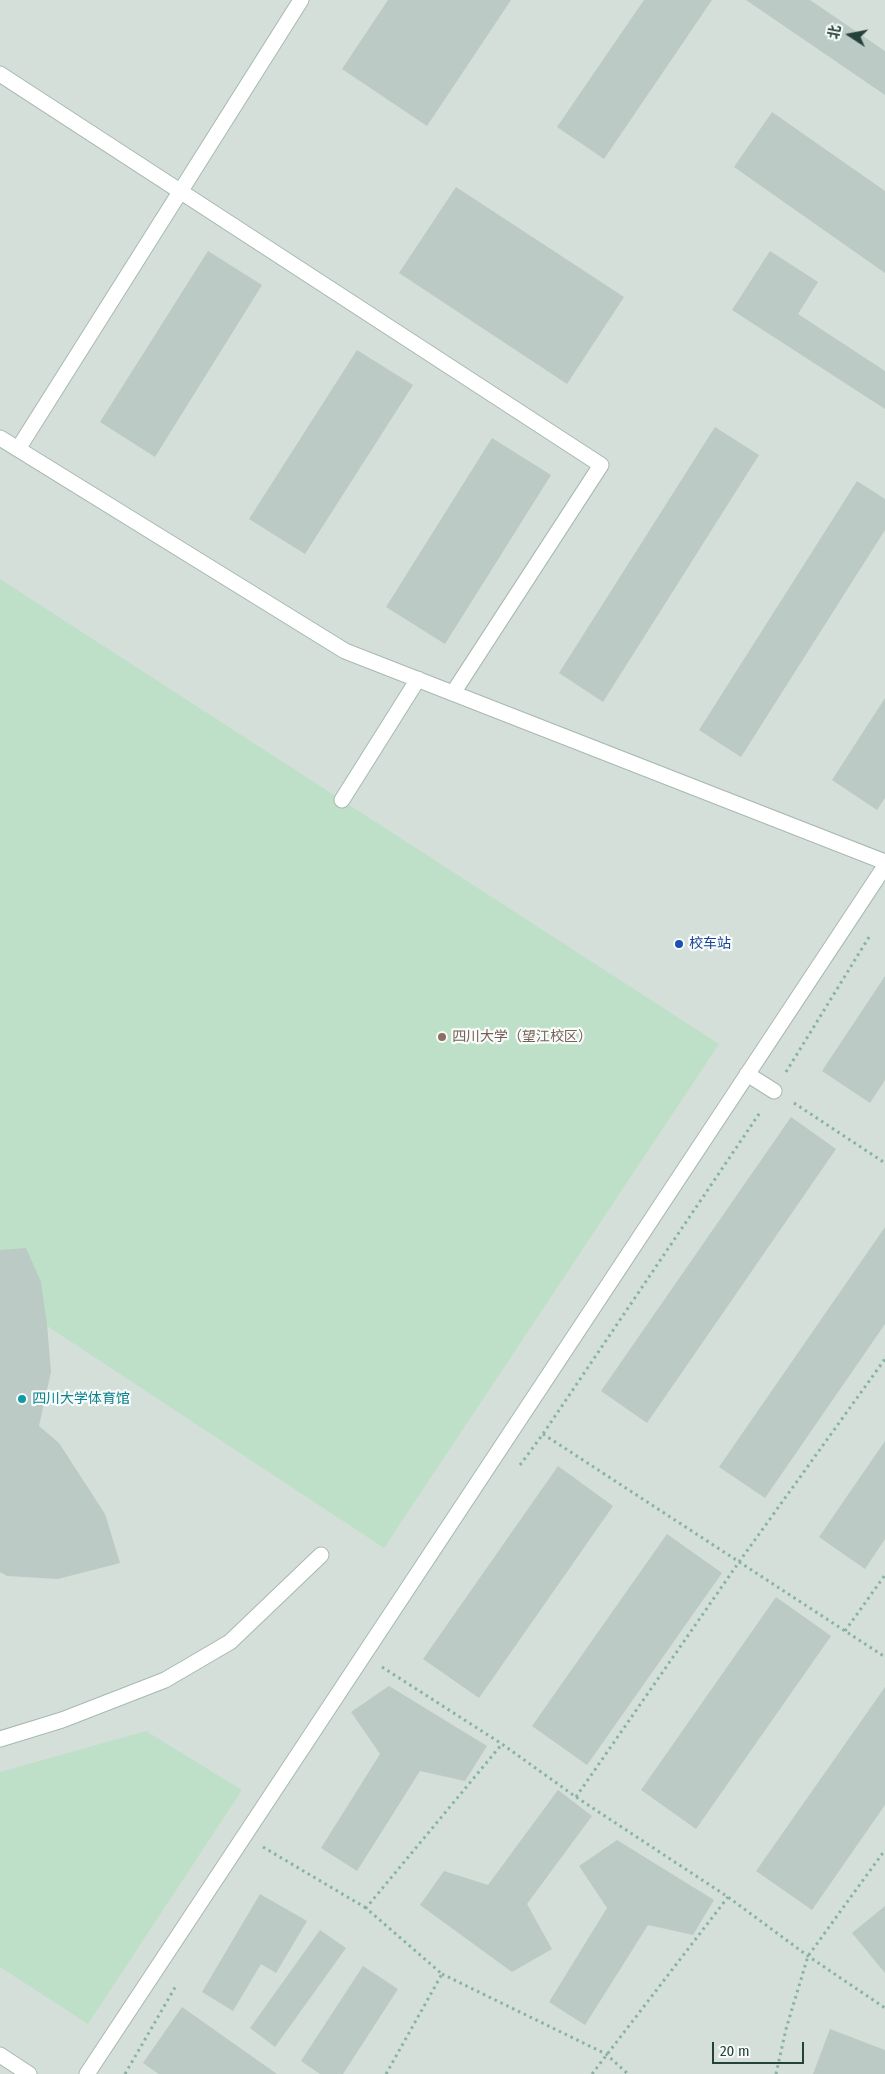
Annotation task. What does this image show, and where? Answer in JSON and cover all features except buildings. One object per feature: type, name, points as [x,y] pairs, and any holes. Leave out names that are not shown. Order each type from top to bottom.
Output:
[{"type":"street","points":[[18,449],[301,0]]},
{"type":"street","points":[[0,74],[601,465],[453,693]]},
{"type":"street","points":[[0,438],[345,651],[885,864],[87,2074]]},
{"type":"street","points":[[342,800],[418,679]]},
{"type":"street","points":[[747,1074],[774,1091]]},
{"type":"street","points":[[0,1739],[62,1720],[166,1680],[230,1642],[321,1555]]},
{"type":"street","points":[[0,2055],[29,2074]]},
{"type":"path","points":[[774,1091],[885,1163]]},
{"type":"path","points":[[576,1797],[739,1562],[885,1359]]},
{"type":"path","points":[[543,1434],[885,1657]]},
{"type":"path","points":[[845,1631],[885,1575]]},
{"type":"path","points":[[375,1662],[502,1744],[576,1797],[728,1897],[808,1956],[885,2008]]},
{"type":"path","points":[[366,1908],[502,1744]]},
{"type":"path","points":[[259,1845],[366,1908],[442,1974],[606,2054],[628,2074]]},
{"type":"path","points":[[776,2074],[786,2029],[808,1956],[885,1850]]},
{"type":"path","points":[[592,2074],[728,1897]]},
{"type":"path","points":[[386,2074],[442,1974]]},
{"type":"path","points":[[125,2074],[179,1981]]},
{"type":"shaded area","name":"四川大学（望江校区）","points":[[0,0],[885,0],[885,2074],[0,2074]]},
{"type":"green space","points":[[0,579],[719,1044],[384,1548],[0,1295]]},
{"type":"green space","points":[[146,1731],[242,1790],[88,2024],[0,1967],[0,1772]]},
{"type":"place","name":"校车站","points":[[679,944]]},
{"type":"place","name":"四川大学（望江校区）","points":[[442,1037]]},
{"type":"place","name":"四川大学体育馆","points":[[22,1399]]}]
